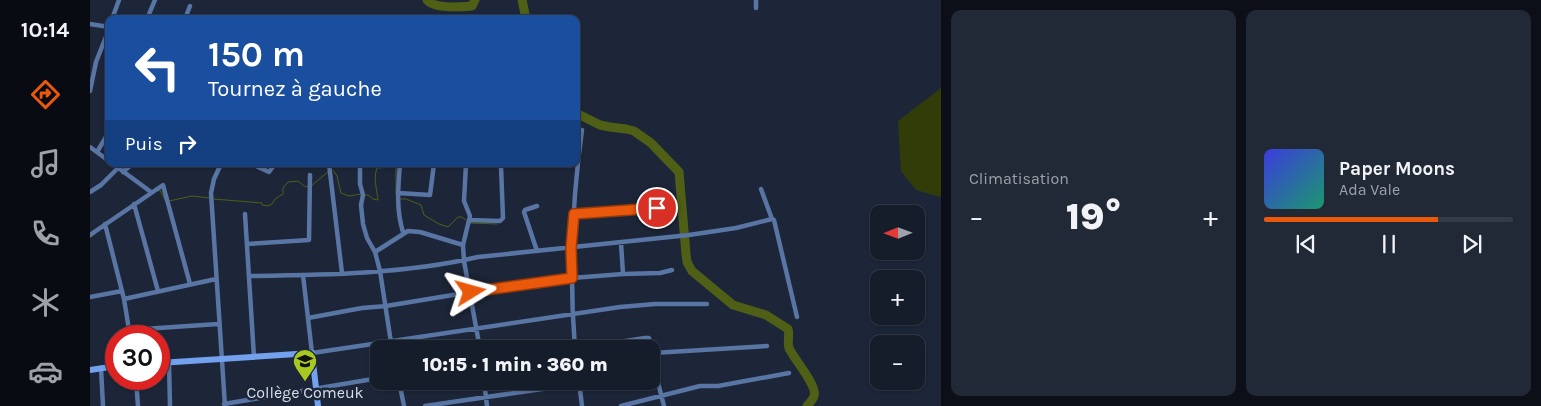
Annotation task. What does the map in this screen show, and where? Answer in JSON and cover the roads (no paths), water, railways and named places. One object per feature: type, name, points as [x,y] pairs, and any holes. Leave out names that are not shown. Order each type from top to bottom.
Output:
[{"type":"main road","points":[[170,362],[312,353],[318,406]]},
{"type":"main road","points":[[90,370],[105,367]]},
{"type":"street","points":[[113,15],[119,0]]},
{"type":"street","points":[[149,15],[155,0]]},
{"type":"street","points":[[756,0],[756,8]]},
{"type":"street","points":[[187,15],[190,6]]},
{"type":"street","points":[[90,24],[105,27]]},
{"type":"street","points":[[90,91],[96,62],[105,38]]},
{"type":"street","points":[[580,144],[582,130]]},
{"type":"street","points":[[97,152],[105,139]]},
{"type":"street","points":[[90,147],[105,158]]},
{"type":"street","points":[[123,172],[129,167]]},
{"type":"street","points":[[219,167],[211,193],[224,405],[370,379]]},
{"type":"street","points":[[258,167],[269,172],[273,167]]},
{"type":"street","points":[[329,167],[342,273]]},
{"type":"street","points":[[360,167],[360,184],[363,195],[361,205],[363,224],[375,252],[380,271],[390,340]]},
{"type":"street","points":[[400,167],[399,217],[403,232]]},
{"type":"street","points":[[398,193],[430,195],[434,167]]},
{"type":"street","points":[[466,167],[464,202],[469,214],[469,220],[463,245],[464,260],[479,340]]},
{"type":"street","points":[[469,220],[500,221],[504,218],[501,167]]},
{"type":"street","points":[[574,340],[571,248],[577,167]]},
{"type":"street","points":[[90,192],[101,185],[118,168],[151,192]]},
{"type":"street","points":[[247,244],[308,240],[310,175]]},
{"type":"street","points":[[90,235],[162,185],[164,186],[190,284]]},
{"type":"street","points":[[761,189],[779,236],[797,317]]},
{"type":"street","points":[[134,204],[158,291]]},
{"type":"street","points":[[537,206],[524,212],[537,251]]},
{"type":"street","points":[[574,214],[675,206]]},
{"type":"street","points":[[245,214],[254,357]]},
{"type":"street","points":[[249,276],[380,271],[478,257],[676,237],[736,228],[772,219]]},
{"type":"street","points":[[104,224],[124,299],[128,325]]},
{"type":"street","points":[[375,252],[408,230],[463,245]]},
{"type":"street","points":[[621,243],[623,274]]},
{"type":"street","points":[[308,318],[362,308],[572,278],[660,273],[672,270]]},
{"type":"street","points":[[303,275],[312,353],[370,344]]},
{"type":"street","points":[[124,299],[216,278]]},
{"type":"street","points":[[90,298],[122,291]]},
{"type":"street","points":[[397,340],[572,315],[620,306],[707,304]]},
{"type":"street","points":[[170,327],[218,324]]},
{"type":"street","points":[[632,340],[645,338],[649,338],[650,340]]},
{"type":"street","points":[[660,354],[767,346]]},
{"type":"street","points":[[101,368],[103,406]]},
{"type":"street","points":[[621,406],[700,386],[718,386],[789,373]]},
{"type":"street","points":[[137,390],[138,406]]},
{"type":"street","points":[[170,390],[170,406]]},
{"type":"street","points":[[401,390],[404,406]]},
{"type":"street","points":[[485,390],[487,406]]},
{"type":"street","points":[[425,406],[529,390]]},
{"type":"street","points":[[580,390],[582,406]]},
{"type":"street","points":[[660,390],[664,406]]},
{"type":"waterway","points":[[427,0],[435,5],[455,7],[472,6],[475,0]]},
{"type":"waterway","points":[[522,0],[525,15]]},
{"type":"waterway","points":[[580,115],[600,125],[634,131],[651,143],[679,172],[687,262],[692,271],[733,305],[766,315],[788,329],[788,343],[791,353],[809,379],[814,391],[813,397],[807,406]]},
{"type":"waterway","points":[[364,195],[378,200],[375,180],[377,168],[396,167],[396,194]]},
{"type":"waterway","points":[[333,170],[337,176],[341,193],[349,196],[361,194]]},
{"type":"waterway","points":[[311,186],[329,171]]},
{"type":"waterway","points":[[214,199],[262,203],[262,205],[268,206],[283,194],[283,188],[288,182],[298,181],[308,187]]},
{"type":"waterway","points":[[158,191],[160,190],[166,202]]},
{"type":"waterway","points":[[169,201],[192,196],[210,198]]},
{"type":"waterway","points":[[399,199],[406,199],[421,205],[424,215],[448,227],[458,217],[466,220]]},
{"type":"waterway","points":[[469,223],[497,224]]},
{"type":"waterway","points":[[90,238],[97,232]]},
{"type":"waterway","points":[[294,394],[303,393]]},
{"type":"place","name":"Collège Comeuk","points":[[305,382]]}]
